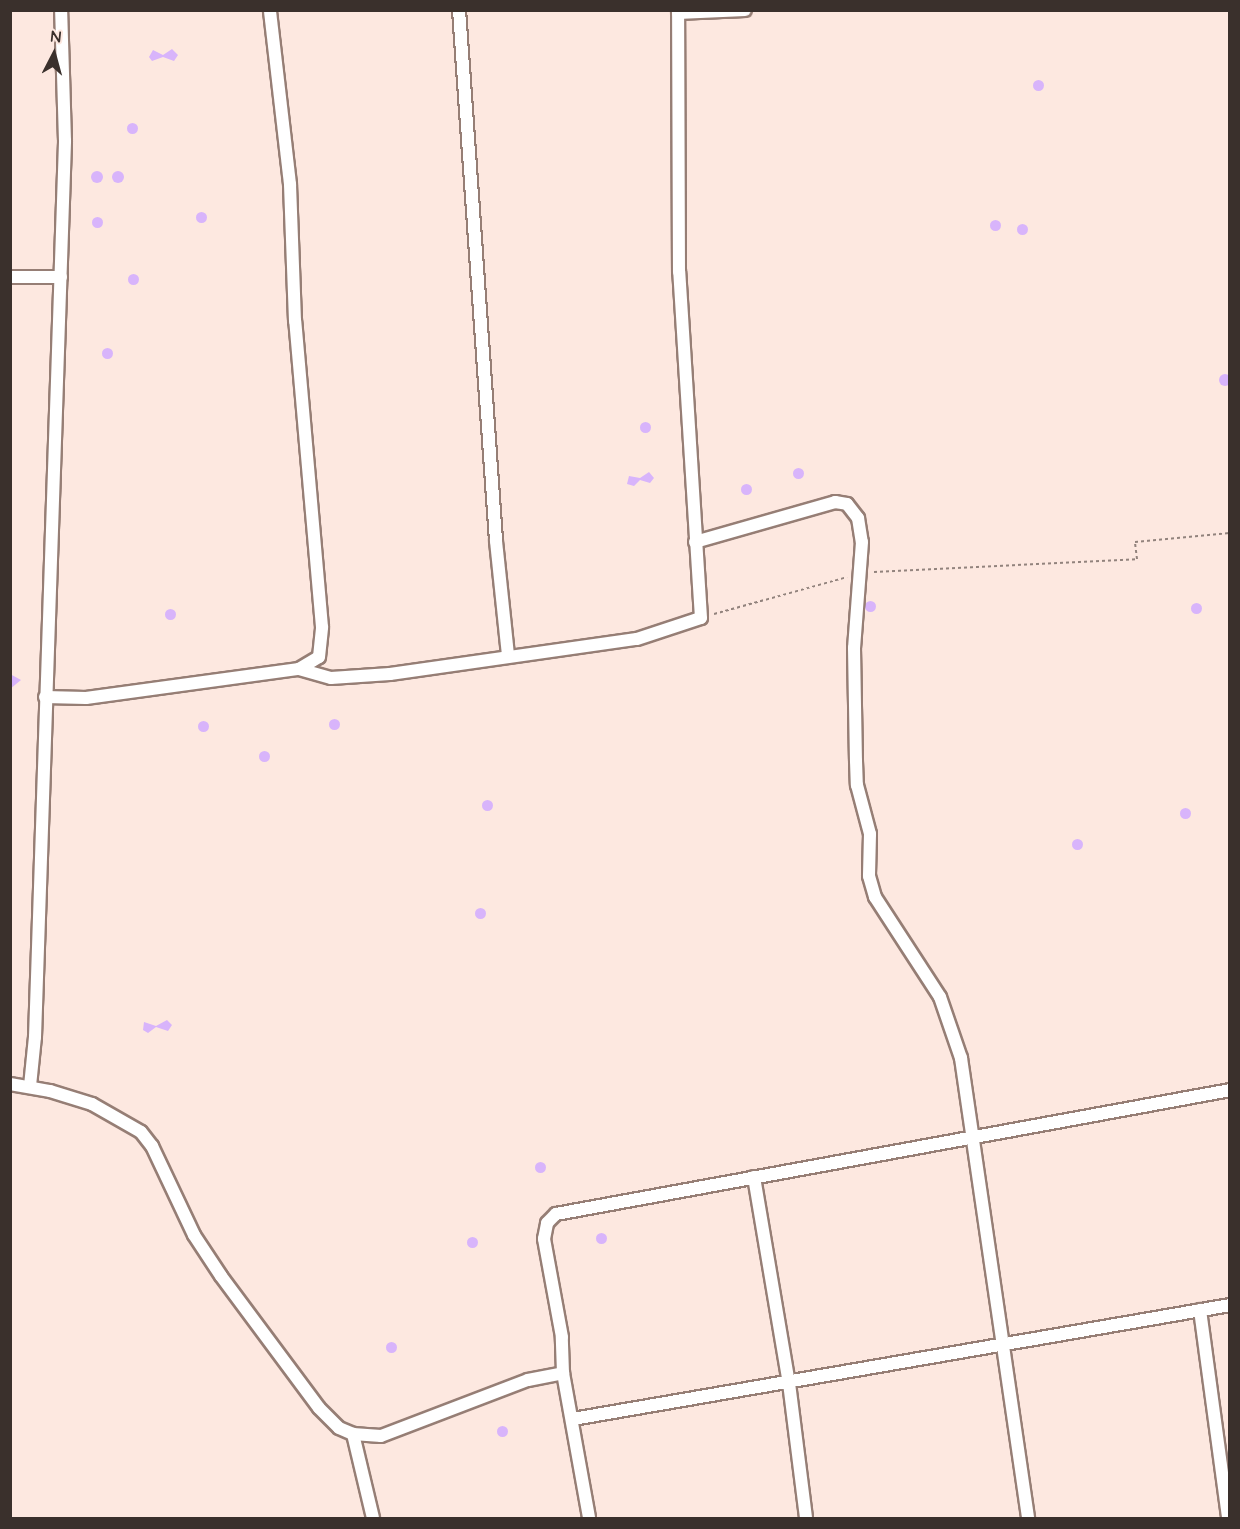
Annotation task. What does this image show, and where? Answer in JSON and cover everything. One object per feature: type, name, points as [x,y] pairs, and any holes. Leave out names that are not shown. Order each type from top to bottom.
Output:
[{"type":"street","points":[[30,1086],[35,1037],[65,141],[61,10]]},
{"type":"street","points":[[45,697],[86,698],[299,669],[319,657],[322,627],[297,351],[289,173],[270,10]]},
{"type":"street","points":[[459,10],[496,541],[508,656]]},
{"type":"street","points":[[299,669],[331,678],[353,678],[637,639],[701,618],[679,272],[678,11],[745,10]]},
{"type":"street","points":[[10,277],[60,277]]},
{"type":"street","points":[[695,542],[841,502],[852,508],[860,524],[861,573],[854,648],[856,761],[857,785],[870,834],[871,886],[923,966],[951,1021],[965,1078],[1028,1518]]},
{"type":"street","points":[[10,1084],[30,1086],[92,1104],[141,1132],[152,1146],[194,1235],[221,1276],[319,1408],[339,1428],[353,1434],[394,1433],[528,1380],[563,1372]]},
{"type":"street","points":[[589,1518],[563,1372],[562,1337],[544,1239],[551,1218],[563,1212],[1230,1090]]},
{"type":"street","points":[[754,1178],[789,1383],[806,1518]]},
{"type":"street","points":[[573,1419],[1230,1305]]},
{"type":"street","points":[[1200,1310],[1228,1518]]},
{"type":"street","points":[[353,1434],[373,1518]]},
{"type":"path","points":[[701,618],[861,573],[1137,559],[1135,542],[1230,534]]},
{"type":"building","points":[[172,49],[178,55],[174,61],[163,57],[152,61],[149,57],[153,50],[163,55]]},
{"type":"building","points":[[1038,79],[1044,85],[1038,91],[1032,85]]},
{"type":"building","points":[[132,122],[138,128],[132,134],[126,128]]},
{"type":"building","points":[[97,171],[103,177],[97,183],[91,177]]},
{"type":"building","points":[[120,171],[124,177],[120,183],[116,183],[112,175]]},
{"type":"building","points":[[201,211],[207,217],[201,223],[195,217]]},
{"type":"building","points":[[97,216],[103,222],[97,228],[91,222]]},
{"type":"building","points":[[995,219],[1001,225],[995,231],[989,225]]},
{"type":"building","points":[[1022,223],[1028,229],[1022,235],[1016,229]]},
{"type":"building","points":[[133,273],[139,279],[133,285],[127,279]]},
{"type":"building","points":[[107,347],[113,353],[107,359],[101,353]]},
{"type":"building","points":[[1225,374],[1231,380],[1225,386],[1219,380]]},
{"type":"building","points":[[645,421],[651,427],[645,433],[639,427]]},
{"type":"building","points":[[798,467],[804,473],[798,479],[792,473]]},
{"type":"building","points":[[649,472],[654,478],[650,483],[640,480],[634,486],[627,484],[629,476],[640,478]]},
{"type":"building","points":[[746,483],[752,489],[746,495],[740,489]]},
{"type":"building","points":[[870,601],[874,602],[874,610],[870,611],[866,610],[865,606],[866,602]]},
{"type":"building","points":[[1196,602],[1202,608],[1196,614],[1190,608]]},
{"type":"building","points":[[170,608],[176,614],[170,620],[164,614]]},
{"type":"building","points":[[10,674],[21,680],[10,689]]},
{"type":"building","points":[[334,718],[340,724],[334,730],[328,724]]},
{"type":"building","points":[[203,720],[209,726],[203,732],[197,726]]},
{"type":"building","points":[[264,750],[270,756],[264,762],[258,756]]},
{"type":"building","points":[[487,799],[493,805],[487,811],[481,805]]},
{"type":"building","points":[[1185,807],[1191,813],[1185,819],[1179,813]]},
{"type":"building","points":[[1077,838],[1083,844],[1077,850],[1071,844]]},
{"type":"building","points":[[480,907],[486,913],[480,919],[474,913]]},
{"type":"building","points":[[167,1020],[172,1025],[168,1031],[156,1027],[148,1033],[143,1030],[144,1022],[156,1026]]},
{"type":"building","points":[[540,1161],[546,1167],[540,1173],[534,1167]]},
{"type":"building","points":[[601,1232],[607,1238],[601,1244],[595,1238]]},
{"type":"building","points":[[472,1236],[478,1242],[472,1248],[466,1242]]},
{"type":"building","points":[[391,1341],[397,1347],[391,1353],[385,1347]]},
{"type":"building","points":[[502,1425],[508,1431],[502,1437],[496,1431]]}]
